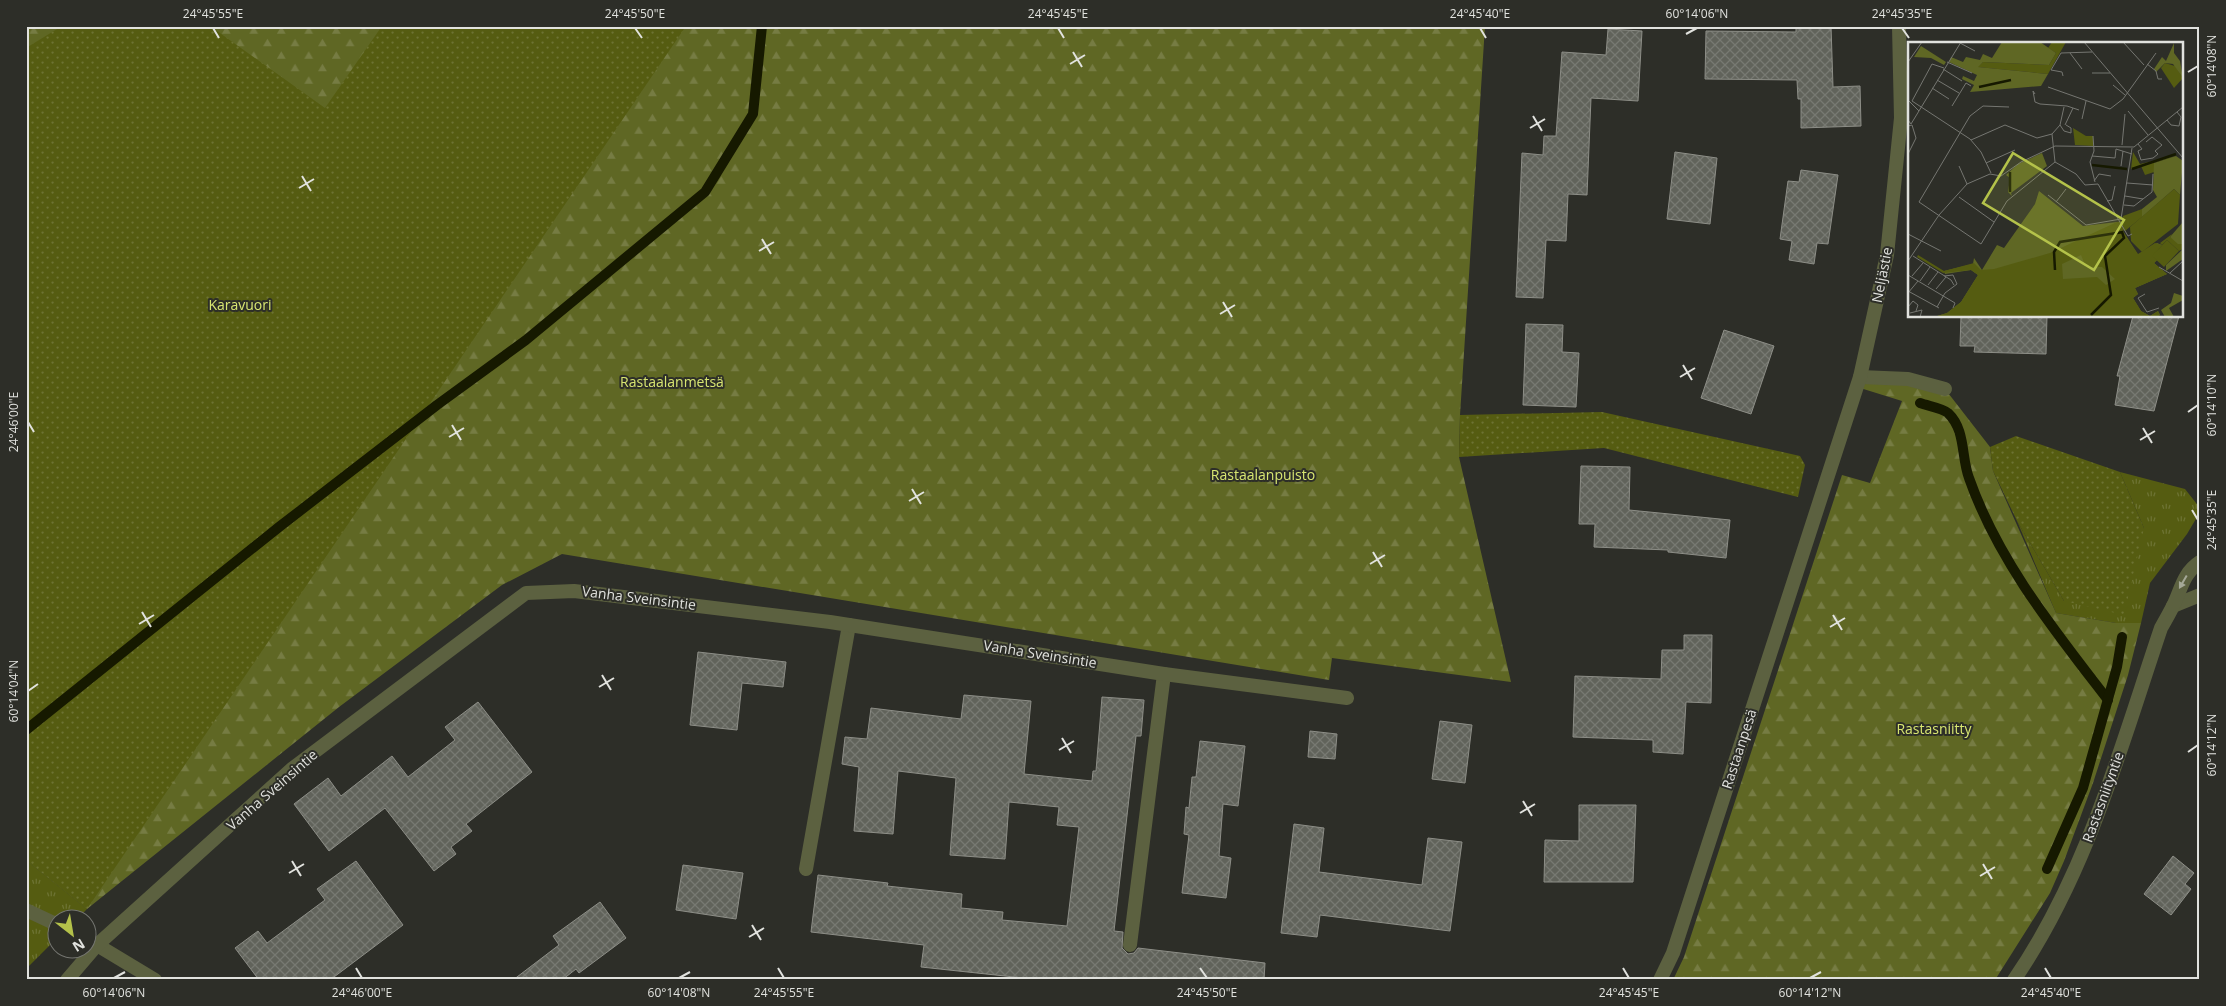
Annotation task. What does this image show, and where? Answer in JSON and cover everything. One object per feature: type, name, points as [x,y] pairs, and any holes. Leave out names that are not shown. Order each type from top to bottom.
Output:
[{"type":"street","name":"Neljästie","points":[[1815,516],[1860,377],[1887,255],[1901,118],[1899,26]]},
{"type":"street","points":[[1860,377],[1908,380],[1944,389]]},
{"type":"street","name":"Rastaanpesä","points":[[1660,980],[1676,946],[1815,516]]},
{"type":"street","name":"Rastasniityntie","points":[[2014,980],[2033,952],[2072,881],[2100,810],[2162,628],[2174,606],[2180,584],[2193,566],[2200,562]]},
{"type":"street","name":"Vanha Sveinsintie","points":[[98,938],[293,768],[526,592],[574,591],[849,625],[1164,674],[1347,698]]},
{"type":"street","points":[[2174,606],[2200,595]]},
{"type":"street","points":[[806,869],[849,625]]},
{"type":"street","points":[[1130,945],[1164,674]]},
{"type":"street","points":[[26,910],[48,920]]},
{"type":"street","points":[[98,947],[155,980]]},
{"type":"street","name":"Vanha Sveinsintie","points":[[67,980],[82,958]]},
{"type":"green space","points":[[26,26],[1485,26],[1460,415],[1459,457],[1511,682],[1332,658],[1329,680],[562,554],[502,585],[339,707],[88,908],[86,908],[26,860]]},
{"type":"green space","name":"Karavuori","points":[[62,26],[210,26],[325,108],[382,26],[686,26],[88,908],[26,860],[26,48]]},
{"type":"green space","name":"Rastasniitty","points":[[1860,377],[1945,389],[1990,447],[1993,471],[2056,613],[2116,623],[2141,623],[2128,675],[2093,783],[2064,861],[2050,893],[1995,980],[1673,980],[1684,957],[1842,475],[1870,483],[1902,401],[1857,387]]},
{"type":"green space","points":[[1602,412],[1800,456],[1805,465],[1798,497],[1604,448],[1459,457],[1460,415]]},
{"type":"green space","points":[[2016,436],[2120,472],[2144,528],[2124,615],[2064,601],[2017,521],[1993,471],[1990,447]]},
{"type":"green space","points":[[2120,472],[2185,489],[2200,508],[2200,512],[2187,534],[2150,583],[2141,623],[2116,623],[2056,613],[2017,521],[2064,601],[2144,528]]},
{"type":"green space","points":[[26,860],[86,908],[48,908],[48,947],[26,969]]},
{"type":"building","points":[[1796,26],[1831,26],[1833,87],[1860,86],[1861,126],[1801,128],[1801,99],[1798,99],[1797,80],[1705,79],[1706,31],[1796,32]]},
{"type":"building","points":[[1608,29],[1642,31],[1638,101],[1591,98],[1587,195],[1568,194],[1566,241],[1546,240],[1543,298],[1516,297],[1522,153],[1543,155],[1544,136],[1556,136],[1562,52],[1606,55]]},
{"type":"building","points":[[1675,152],[1717,158],[1710,224],[1667,219]]},
{"type":"building","points":[[1801,170],[1838,175],[1828,244],[1817,243],[1814,264],[1789,260],[1792,241],[1780,239],[1788,181],[1799,182]]},
{"type":"building","points":[[1961,318],[2047,318],[2046,354],[1974,352],[1975,346],[1960,346]]},
{"type":"building","points":[[2132,318],[2178,318],[2154,411],[2115,405],[2120,376],[2117,376]]},
{"type":"building","points":[[1526,324],[1563,325],[1562,352],[1579,353],[1576,407],[1523,405]]},
{"type":"building","points":[[1724,330],[1774,346],[1751,414],[1701,398]]},
{"type":"building","points":[[1581,466],[1630,467],[1629,510],[1730,520],[1726,558],[1668,552],[1668,550],[1594,547],[1595,524],[1579,524]]},
{"type":"building","points":[[1684,635],[1712,635],[1711,703],[1686,702],[1683,754],[1653,752],[1653,740],[1573,737],[1575,676],[1661,679],[1662,650],[1684,650]]},
{"type":"building","points":[[698,652],[786,662],[783,687],[742,683],[737,730],[690,725]]},
{"type":"building","points":[[964,695],[1031,701],[1024,774],[1092,781],[1093,771],[1096,771],[1102,697],[1144,700],[1141,736],[1136,736],[1114,931],[1123,932],[1122,948],[1128,954],[1134,953],[1138,948],[1265,963],[1264,980],[1042,980],[921,967],[924,945],[811,932],[818,875],[888,883],[887,886],[962,894],[961,908],[1003,912],[1002,920],[1067,926],[1079,827],[1057,825],[1059,807],[1009,802],[1005,859],[950,855],[956,778],[898,771],[893,834],[854,831],[859,767],[842,764],[845,737],[867,739],[871,708],[961,719]]},
{"type":"building","points":[[478,702],[532,772],[466,824],[472,831],[451,847],[456,854],[434,871],[385,808],[329,851],[294,804],[328,778],[341,796],[392,756],[408,777],[455,740],[445,727]]},
{"type":"building","points":[[1440,721],[1472,725],[1465,783],[1432,779]]},
{"type":"building","points":[[1310,731],[1337,734],[1335,759],[1308,757]]},
{"type":"building","points":[[1200,741],[1245,746],[1238,806],[1223,804],[1219,856],[1231,858],[1226,898],[1182,893],[1189,835],[1184,834],[1186,807],[1189,808],[1192,777],[1196,777]]},
{"type":"building","points":[[1579,805],[1636,805],[1633,882],[1544,882],[1545,840],[1579,841]]},
{"type":"building","points":[[1294,824],[1324,828],[1319,872],[1422,885],[1428,838],[1462,842],[1450,931],[1320,915],[1317,937],[1281,933]]},
{"type":"building","points":[[2173,856],[2194,873],[2185,884],[2191,889],[2171,915],[2144,894]]},
{"type":"building","points":[[356,861],[403,925],[330,980],[259,980],[235,948],[258,931],[267,943],[325,900],[317,889]]},
{"type":"building","points":[[683,865],[743,873],[736,919],[676,910]]},
{"type":"building","points":[[600,902],[626,938],[579,973],[576,969],[562,980],[513,980],[559,945],[553,936]]},
{"type":"waterway","points":[[26,730],[279,527],[437,405],[526,340],[705,192],[753,114],[762,26]]},
{"type":"waterway","points":[[1920,403],[1939,408],[1948,413],[1954,420],[1958,427],[1969,478],[1981,509],[1996,538],[2012,567],[2048,621],[2108,700]]},
{"type":"waterway","points":[[2047,869],[2083,788],[2117,667],[2122,637]]},
{"type":"park label","name":"Rastaalanmetsä","points":[[672,382]]},
{"type":"park label","name":"Rastaalanpuisto","points":[[1263,475]]}]
